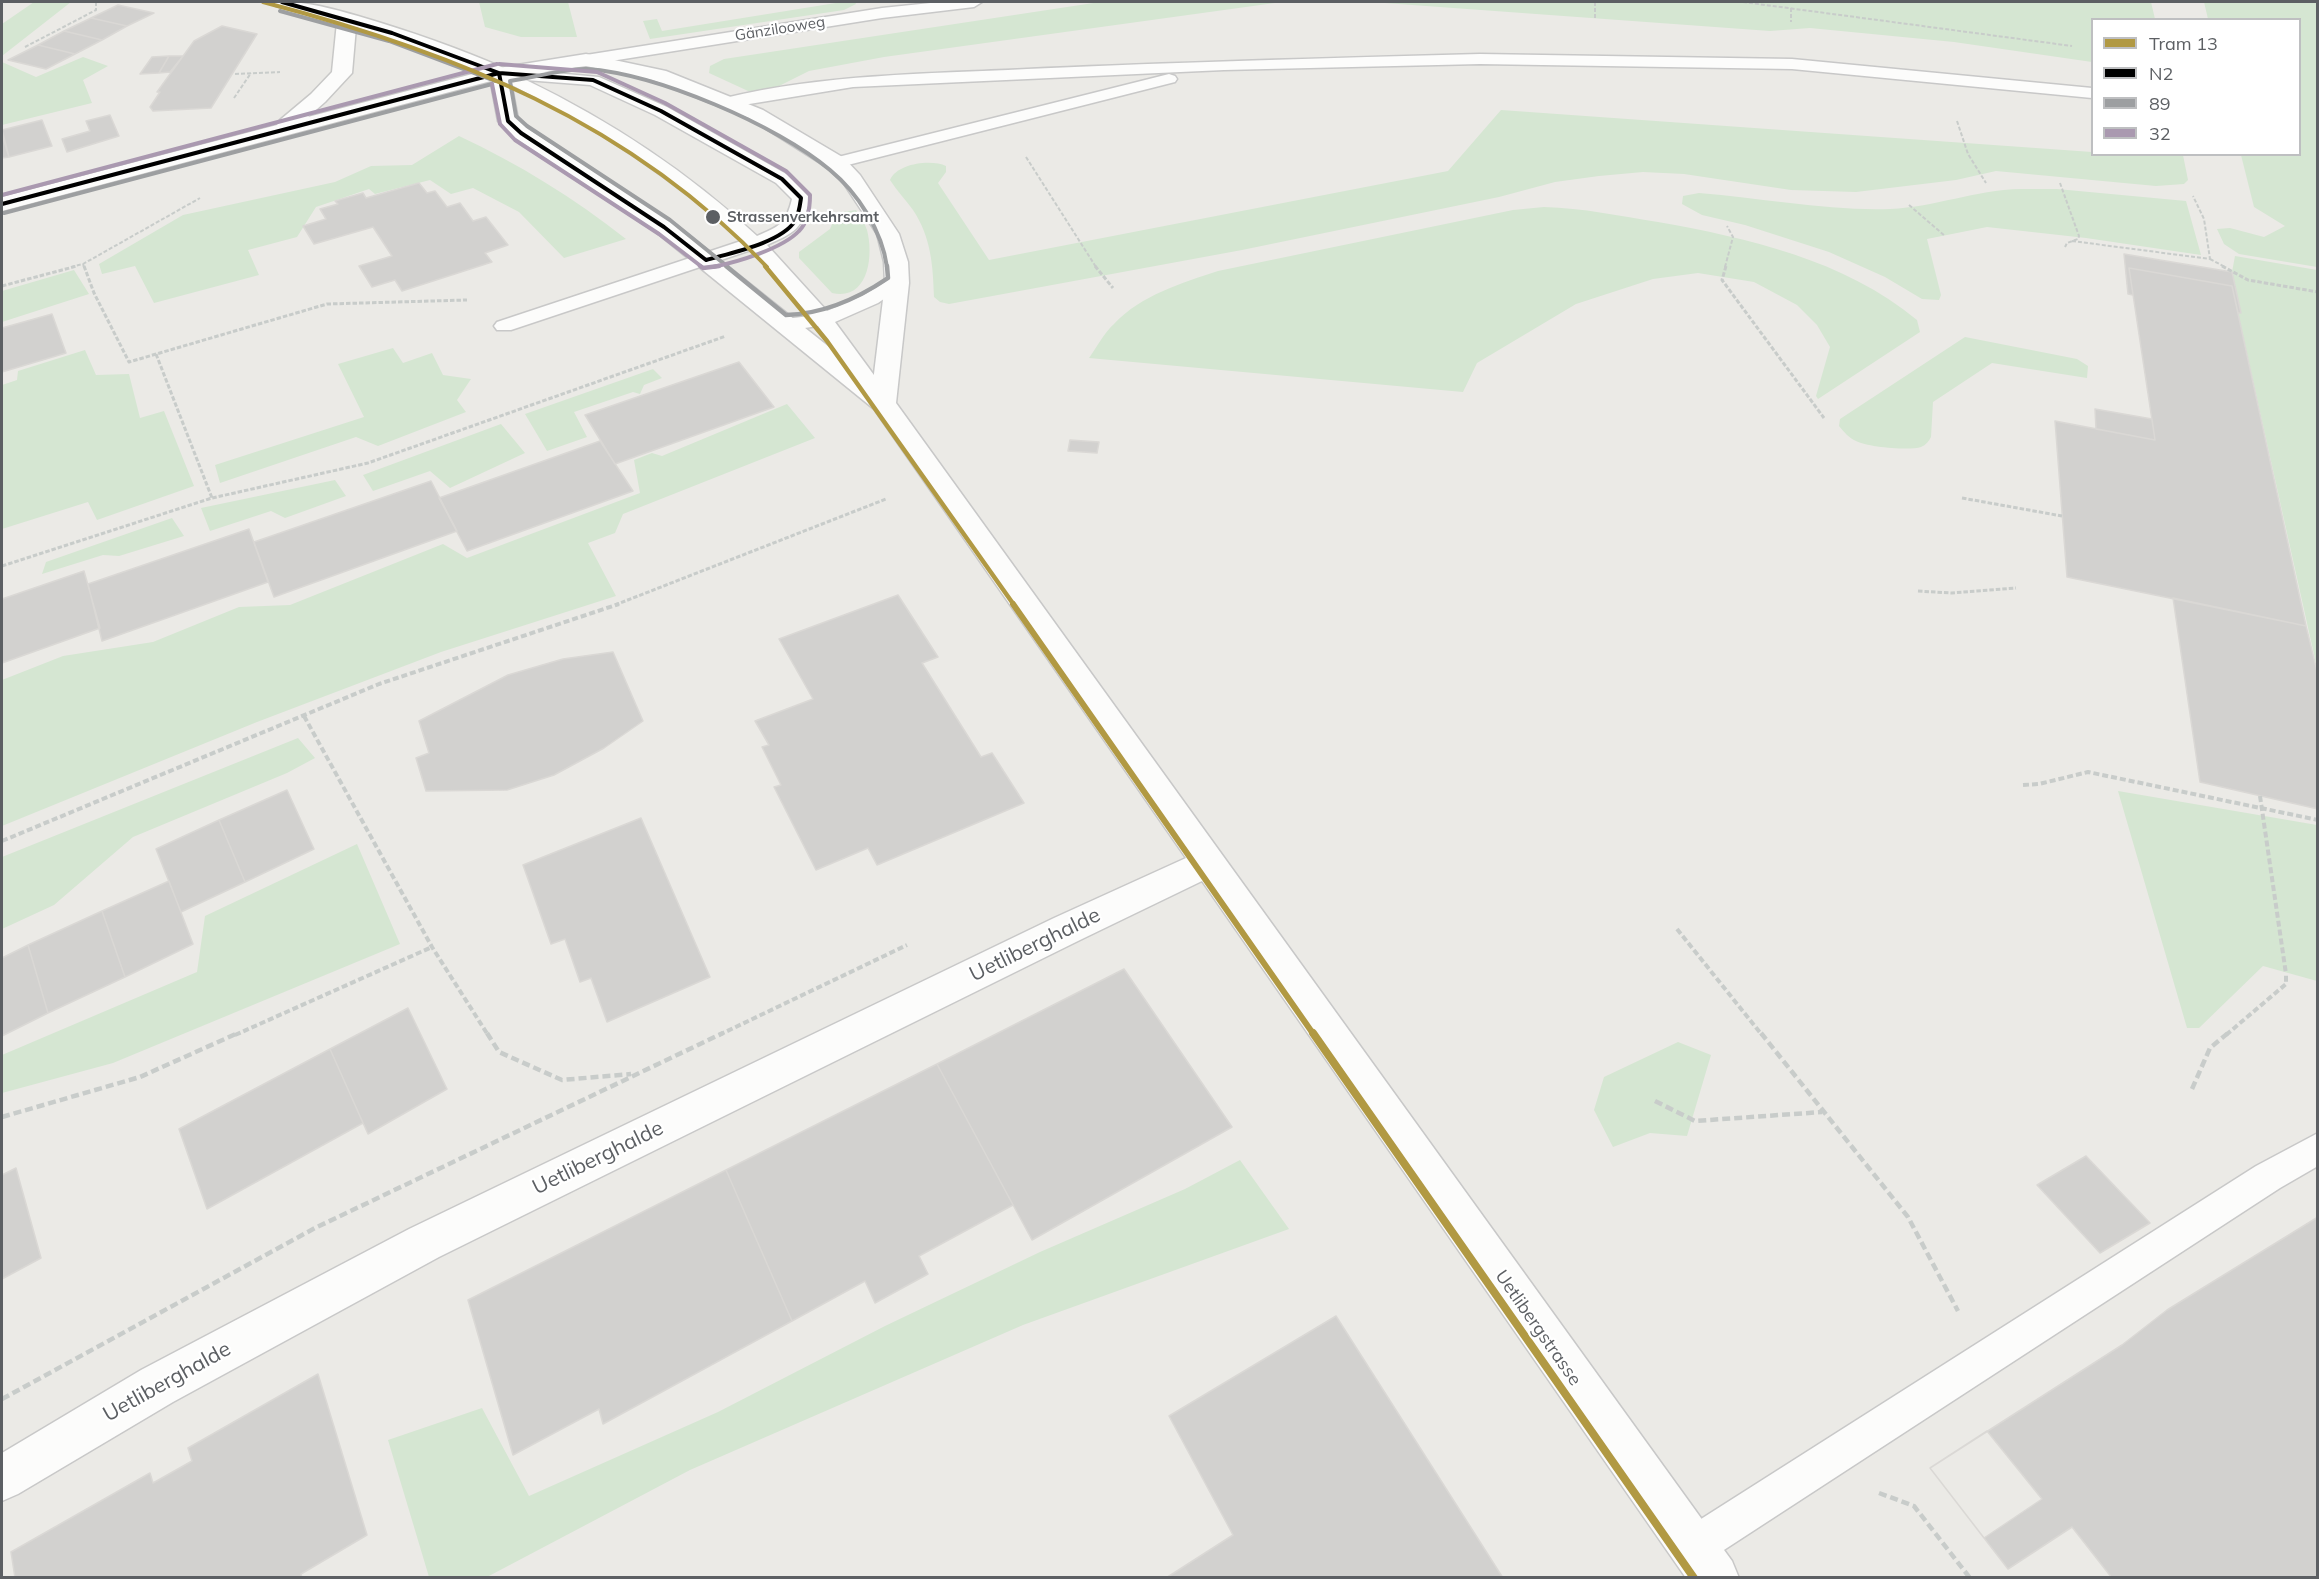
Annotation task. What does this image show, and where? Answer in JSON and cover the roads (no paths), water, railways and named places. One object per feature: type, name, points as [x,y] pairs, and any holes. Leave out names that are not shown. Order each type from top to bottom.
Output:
[{"type":"street","name":"Uetlibergstrasse","points":[[282,2],[347,18],[432,45],[499,73],[508,121],[521,133],[664,228],[883,403],[1704,1562]]},
{"type":"street","points":[[279,131],[318,98],[342,73],[347,18]]},
{"type":"street","points":[[2,204],[499,73],[586,60],[659,75],[731,102],[800,139],[836,164],[852,180],[888,234],[896,262],[897,283],[883,403]]},
{"type":"street","name":"Uetliberghalde","points":[[2,1478],[157,1386],[424,1243],[1056,934],[1208,863]]},
{"type":"lane","name":"Gänzilooweg","points":[[586,60],[945,4],[974,2]]},
{"type":"lane","points":[[731,102],[853,82],[1224,65],[1480,59],[1792,64],[2091,93]]},
{"type":"lane","points":[[836,164],[1224,65]]},
{"type":"lane","name":"Uetlibergstrasse","points":[[499,73],[575,111],[637,149],[715,207],[755,243],[822,319],[883,403]]},
{"type":"lane","points":[[499,73],[593,80],[661,111],[782,179],[801,198],[797,217],[792,226],[755,243],[504,326]]},
{"type":"lane","points":[[783,324],[803,325],[868,303],[897,283]]},
{"type":"lane","points":[[1704,1562],[1813,1469],[2268,1177],[2318,1148]]},
{"type":"tram line","name":"13","points":[[263,2],[333,20],[400,42],[466,66],[529,94],[589,127],[648,165],[704,208],[776,277],[811,319],[860,385],[1694,1578]]},
{"type":"place","name":"Strassenverkehrsamt","points":[[713,217]]}]
